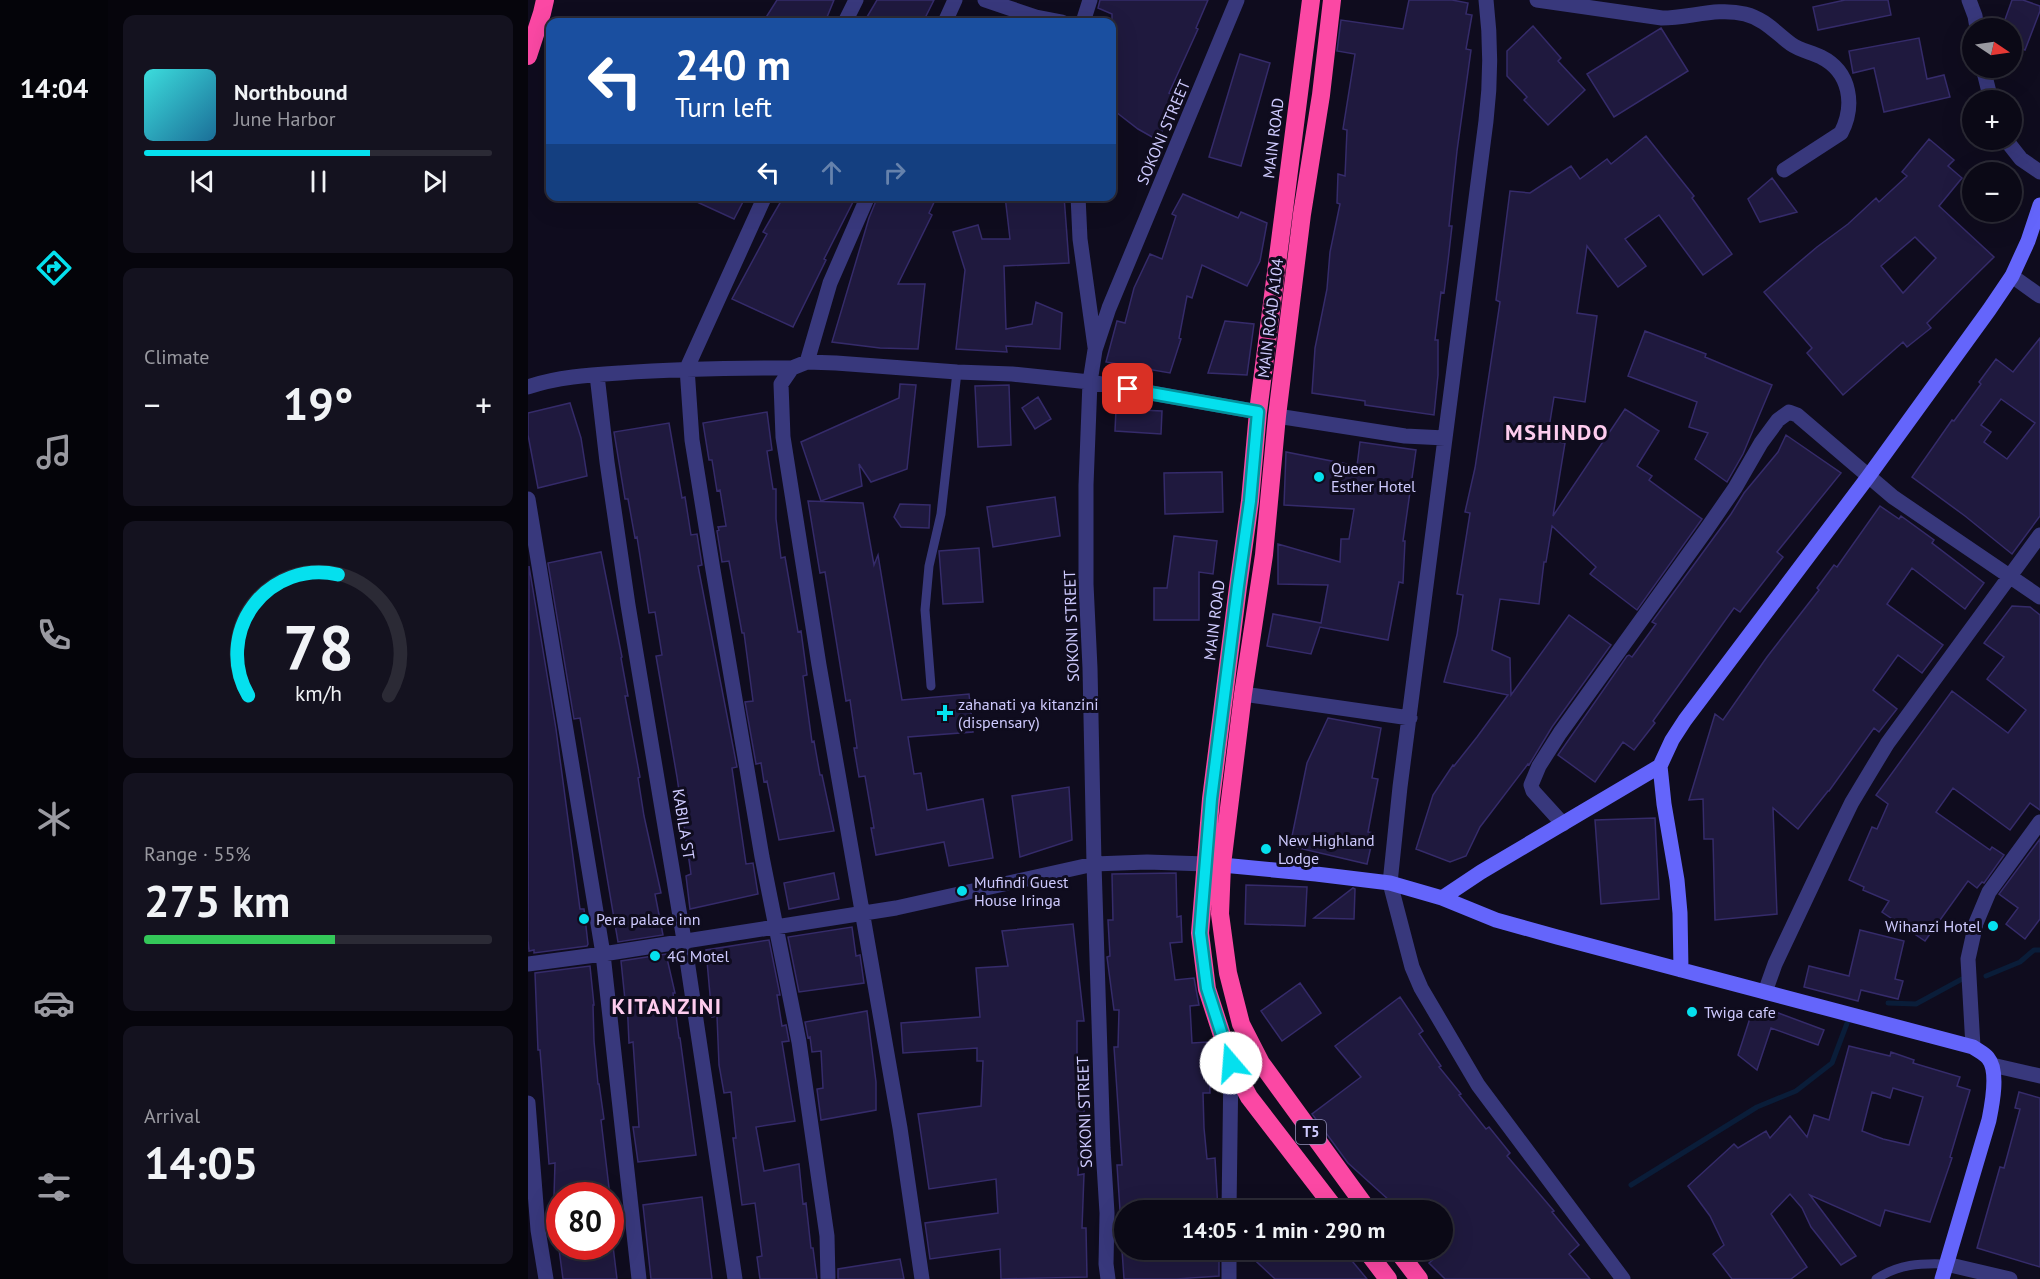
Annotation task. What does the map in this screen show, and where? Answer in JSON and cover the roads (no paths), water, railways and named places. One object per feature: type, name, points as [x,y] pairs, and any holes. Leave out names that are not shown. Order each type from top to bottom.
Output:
[{"type":"highway","points":[[528,56],[544,0]]},
{"type":"highway","name":"MAIN ROAD","points":[[1311,0],[1217,752],[1214,865],[1200,933],[1207,988],[1231,1063],[1249,1097],[1328,1200]]},
{"type":"highway","name":"MAIN ROAD A104","points":[[1332,0],[1277,416],[1264,555],[1214,865],[1228,973],[1242,1024],[1260,1063],[1361,1200]]},
{"type":"highway","points":[[1299,93],[1320,95]]},
{"type":"highway","points":[[1374,1260],[1388,1279]]},
{"type":"highway","points":[[1405,1260],[1419,1279]]},
{"type":"street","points":[[847,18],[856,0]]},
{"type":"street","points":[[947,18],[955,0]]},
{"type":"street","points":[[985,0],[1041,18]]},
{"type":"street","points":[[1084,18],[1090,0]]},
{"type":"street","name":"SOKONI STREET","points":[[1108,1279],[1086,584],[1086,485],[1090,382],[1095,350],[1109,308],[1237,0]]},
{"type":"street","points":[[1486,0],[1491,42],[1491,81],[1393,837],[1390,884],[1412,967],[1456,1049],[1478,1085],[1623,1279]]},
{"type":"street","points":[[1537,0],[1662,18],[1712,12],[1746,14],[1771,26],[1791,44],[1828,61],[1845,83],[1849,98],[1846,123],[1841,133],[1784,170]]},
{"type":"street","points":[[1969,0],[1975,18]]},
{"type":"street","points":[[2014,150],[2021,159],[2040,172]]},
{"type":"street","points":[[763,201],[687,368],[692,440],[705,523],[762,857],[799,1042],[827,1236],[828,1279]]},
{"type":"street","points":[[807,362],[830,283],[866,201]]},
{"type":"street","points":[[1078,201],[1080,239],[1095,350]]},
{"type":"street","points":[[1442,898],[1481,872],[1659,766],[1685,720],[1868,477],[2012,276],[2028,241],[2040,205]]},
{"type":"street","points":[[2012,276],[2040,296]]},
{"type":"street","points":[[528,387],[546,381],[597,375],[687,368],[792,368],[807,362],[1012,374],[1090,382],[1258,412]]},
{"type":"street","points":[[792,368],[781,384],[783,437],[819,665],[900,1128],[922,1279]]},
{"type":"street","name":"KABILA ST","points":[[597,375],[628,605],[684,940],[735,1279]]},
{"type":"street","points":[[1563,824],[1533,791],[1531,785],[1539,766],[1560,733],[1706,530],[1735,488],[1761,443],[1782,415],[1789,412],[1797,415],[1893,497],[2040,597]]},
{"type":"street","points":[[1277,416],[1405,436],[1444,438]]},
{"type":"street","points":[[528,499],[531,536],[603,954],[639,1279]]},
{"type":"street","points":[[1765,992],[1775,964],[1833,841],[1852,802],[1881,753],[1913,705],[2040,534]]},
{"type":"street","points":[[1243,694],[1410,718]]},
{"type":"street","points":[[1659,766],[1677,880],[1681,970]]},
{"type":"street","points":[[1973,1047],[1968,959],[1976,923],[1989,892],[2040,822]]},
{"type":"street","points":[[528,964],[896,908],[1094,864],[1147,862],[1214,865],[1305,873],[1390,884],[1442,898],[1496,920],[1973,1047],[1989,1059],[1992,1065],[1993,1098],[1989,1120],[1944,1272],[2010,1279]]},
{"type":"street","points":[[1229,1200],[1231,1063],[1256,1053]]},
{"type":"street","points":[[1992,1065],[2040,1076]]},
{"type":"street","points":[[528,1103],[538,1230],[546,1279]]},
{"type":"street","points":[[1229,1260],[1229,1279]]},
{"type":"lane","points":[[931,686],[926,643],[926,599],[929,566],[940,514],[957,372]]},
{"type":"lane","points":[[1876,1279],[1887,1272],[1910,1264],[1944,1272]]},
{"type":"waterway","points":[[1986,976],[2020,962],[2034,950],[2040,950]]},
{"type":"waterway","points":[[1888,1003],[1916,1004],[1962,979]]},
{"type":"waterway","points":[[1631,1185],[1757,1107],[1796,1091],[1832,1063],[1849,1018]]},
{"type":"place","name":"Queen Esther Hotel","points":[[1319,477]]},
{"type":"place","name":"zahanati ya kitanzini (dispensary)","points":[[945,713]]},
{"type":"place","name":"New Highland Lodge","points":[[1266,849]]},
{"type":"place","name":"Mufindi Guest House Iringa","points":[[962,891]]},
{"type":"place","name":"Pera palace inn","points":[[584,919]]},
{"type":"place","name":"Wihanzi Hotel","points":[[1993,926]]},
{"type":"place","name":"4G Motel","points":[[655,956]]},
{"type":"place","name":"Twiga cafe","points":[[1692,1012]]},
{"type":"district","name":"MSHINDO","points":[[1557,432]]},
{"type":"district","name":"KITANZINI","points":[[667,1006]]}]
